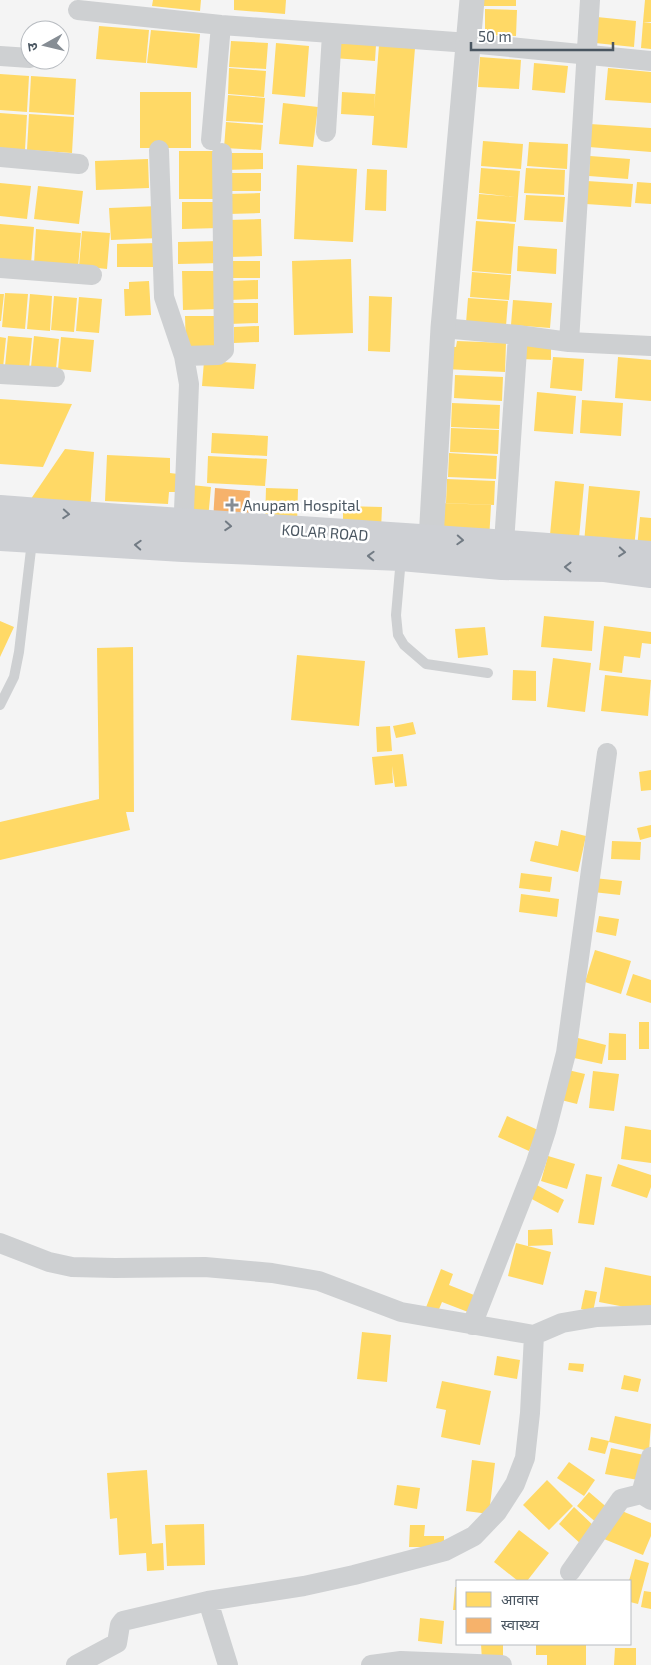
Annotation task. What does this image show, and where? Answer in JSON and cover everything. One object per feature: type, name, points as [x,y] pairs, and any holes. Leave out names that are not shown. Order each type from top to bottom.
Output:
[{"type":"main road","name":"KOLAR ROAD","points":[[0,509],[33,525],[431,549],[504,542],[651,555]]},
{"type":"main road","name":"KOLAR ROAD","points":[[0,537],[33,525]]},
{"type":"main road","name":"KOLAR ROAD","points":[[431,549],[502,566],[605,568],[651,574]]},
{"type":"street","points":[[431,549],[443,328],[472,0]]},
{"type":"street","points":[[569,342],[590,0]]},
{"type":"street","points":[[78,10],[221,26],[469,44],[651,61]]},
{"type":"street","points":[[184,356],[218,355],[224,350],[216,146],[221,26]]},
{"type":"street","points":[[326,132],[332,34]]},
{"type":"street","points":[[0,56],[20,57]]},
{"type":"street","points":[[160,150],[164,296],[184,356],[190,384],[183,535]]},
{"type":"street","points":[[0,157],[80,164]]},
{"type":"street","points":[[0,268],[92,275]]},
{"type":"street","points":[[443,328],[569,342],[651,346]]},
{"type":"street","points":[[504,542],[518,335]]},
{"type":"street","points":[[0,374],[55,376]]},
{"type":"street","points":[[472,1325],[535,1165],[546,1131],[566,1053],[607,753]]},
{"type":"street","points":[[0,1242],[49,1262],[72,1267],[205,1267],[319,1281],[401,1312],[534,1335],[562,1323],[597,1317],[651,1315]]},
{"type":"street","points":[[76,1665],[117,1643],[120,1625],[124,1622],[208,1601],[304,1586],[387,1567],[445,1551],[474,1536],[497,1512],[515,1484],[525,1458],[530,1413],[534,1335]]},
{"type":"street","points":[[570,1572],[622,1499],[646,1497],[651,1457]]},
{"type":"street","points":[[208,1601],[228,1665]]},
{"type":"street","points":[[371,1665],[401,1661],[500,1665]]},
{"type":"lane","points":[[0,705],[14,676],[20,652],[33,525]]},
{"type":"lane","points":[[402,547],[396,616],[398,635],[404,645],[426,664],[488,673]]},
{"type":"building: आवास","points":[[153,0],[201,0],[200,11],[152,6]]},
{"type":"building: आवास","points":[[234,0],[286,0],[285,14],[234,10]]},
{"type":"building: आवास","points":[[484,0],[516,0],[516,6],[484,6]]},
{"type":"building: आवास","points":[[645,0],[651,0],[651,22],[643,22]]},
{"type":"building: आवास","points":[[485,9],[517,10],[516,36],[485,35]]},
{"type":"building: आवास","points":[[597,17],[636,21],[634,47],[595,43]]},
{"type":"building: आवास","points":[[643,22],[651,23],[651,49],[641,48]]},
{"type":"building: आवास","points":[[99,26],[149,30],[146,63],[96,59]]},
{"type":"building: आवास","points":[[151,30],[200,34],[197,68],[147,63]]},
{"type":"building: आवास","points":[[231,41],[268,43],[266,69],[229,67]]},
{"type":"building: आवास","points":[[334,42],[376,45],[375,61],[333,58]]},
{"type":"building: आवास","points":[[276,43],[309,46],[305,97],[272,94]]},
{"type":"building: आवास","points":[[379,45],[415,48],[407,148],[372,145],[374,116],[341,114],[342,92],[375,94],[374,110]]},
{"type":"building: आवास","points":[[480,57],[521,60],[519,89],[478,87]]},
{"type":"building: आवास","points":[[534,63],[568,66],[565,93],[532,90]]},
{"type":"building: आवास","points":[[229,68],[266,71],[264,97],[228,94]]},
{"type":"building: आवास","points":[[608,68],[651,72],[651,103],[605,100]]},
{"type":"building: आवास","points":[[0,74],[29,76],[27,112],[0,110]]},
{"type":"building: आवास","points":[[31,76],[76,79],[74,115],[29,112]]},
{"type":"building: आवास","points":[[140,92],[191,92],[191,148],[140,148]]},
{"type":"building: आवास","points":[[228,95],[265,98],[263,123],[226,121]]},
{"type":"building: आवास","points":[[283,103],[318,107],[313,147],[279,144]]},
{"type":"building: आवास","points":[[0,113],[27,115],[25,150],[0,149]]},
{"type":"building: आवास","points":[[29,114],[74,117],[72,153],[27,150]]},
{"type":"building: आवास","points":[[226,122],[263,125],[261,150],[224,148]]},
{"type":"building: आवास","points":[[590,124],[651,128],[651,152],[589,147]]},
{"type":"building: आवास","points":[[483,141],[523,144],[521,169],[481,166]]},
{"type":"building: आवास","points":[[529,142],[568,144],[567,169],[527,166]]},
{"type":"building: आवास","points":[[179,151],[214,151],[215,199],[179,199]]},
{"type":"building: आवास","points":[[224,153],[263,153],[263,169],[224,170]]},
{"type":"building: आवास","points":[[590,156],[630,159],[628,179],[589,176]]},
{"type":"building: आवास","points":[[148,159],[149,188],[96,190],[95,161]]},
{"type":"building: आवास","points":[[297,165],[357,169],[353,242],[294,239]]},
{"type":"building: आवास","points":[[481,168],[520,171],[516,222],[477,219],[479,194],[515,197],[479,193]]},
{"type":"building: आवास","points":[[526,168],[565,170],[564,195],[524,193]]},
{"type":"building: आवास","points":[[367,169],[387,170],[386,211],[365,210]]},
{"type":"building: आवास","points":[[225,173],[261,173],[261,191],[225,191]]},
{"type":"building: आवास","points":[[587,181],[633,184],[631,207],[586,204]]},
{"type":"building: आवास","points":[[637,182],[651,183],[651,204],[635,203]]},
{"type":"building: आवास","points":[[0,183],[31,186],[27,219],[0,216]]},
{"type":"building: आवास","points":[[38,186],[83,191],[79,224],[34,219]]},
{"type":"building: आवास","points":[[260,193],[260,213],[228,214],[228,194]]},
{"type":"building: आवास","points":[[526,195],[565,197],[563,222],[524,220]]},
{"type":"building: आवास","points":[[182,202],[220,202],[220,228],[182,229]]},
{"type":"building: आवास","points":[[159,206],[160,238],[111,240],[109,208]]},
{"type":"building: आवास","points":[[261,219],[262,256],[229,257],[228,220]]},
{"type":"building: आवास","points":[[476,221],[515,224],[511,274],[472,271]]},
{"type":"building: आवास","points":[[0,224],[34,227],[31,264],[0,261]]},
{"type":"building: आवास","points":[[36,229],[81,233],[78,268],[34,264]]},
{"type":"building: आवास","points":[[82,231],[110,233],[107,269],[79,266]]},
{"type":"building: आवास","points":[[220,241],[221,263],[178,264],[178,242]]},
{"type":"building: आवास","points":[[158,243],[158,267],[117,267],[117,244]]},
{"type":"building: आवास","points":[[518,246],[557,249],[556,274],[517,271]]},
{"type":"building: आवास","points":[[351,259],[353,333],[294,335],[292,261]]},
{"type":"building: आवास","points":[[230,261],[260,261],[260,278],[231,278]]},
{"type":"building: आवास","points":[[182,271],[216,271],[217,309],[183,310]]},
{"type":"building: आवास","points":[[472,272],[511,275],[509,300],[470,297]]},
{"type":"building: आवास","points":[[258,280],[258,299],[229,300],[229,281]]},
{"type":"building: आवास","points":[[149,281],[151,315],[125,316],[124,289],[129,289],[129,282]]},
{"type":"building: आवास","points":[[5,293],[28,294],[25,329],[2,327]]},
{"type":"building: आवास","points":[[0,294],[4,294],[1,321],[0,321]]},
{"type":"building: आवास","points":[[30,294],[52,296],[50,331],[27,329]]},
{"type":"building: आवास","points":[[54,296],[77,298],[74,332],[51,330]]},
{"type":"building: आवास","points":[[369,296],[392,297],[390,352],[368,351]]},
{"type":"building: आवास","points":[[79,297],[102,299],[99,333],[76,331]]},
{"type":"building: आवास","points":[[468,298],[508,301],[506,326],[466,323]]},
{"type":"building: आवास","points":[[513,300],[552,303],[550,328],[511,325]]},
{"type":"building: आवास","points":[[229,303],[258,303],[258,323],[229,324]]},
{"type":"building: आवास","points":[[185,316],[221,316],[221,349],[186,350]]},
{"type":"building: आवास","points":[[259,326],[259,342],[234,343],[234,327]]},
{"type":"building: आवास","points":[[8,336],[32,338],[29,369],[5,366]]},
{"type":"building: आवास","points":[[34,336],[59,339],[56,369],[31,367]]},
{"type":"building: आवास","points":[[0,337],[6,338],[3,368],[0,368]]},
{"type":"building: आवास","points":[[61,337],[94,340],[91,372],[58,369]]},
{"type":"building: आवास","points":[[457,341],[506,343],[505,372],[445,369],[446,346],[456,347]]},
{"type":"building: आवास","points":[[519,343],[551,344],[551,360],[519,359]]},
{"type":"building: आवास","points":[[553,357],[584,359],[582,391],[550,388]]},
{"type":"building: आवास","points":[[618,357],[651,360],[651,401],[615,398]]},
{"type":"building: आवास","points":[[204,361],[256,364],[254,389],[202,386]]},
{"type":"building: आवास","points":[[455,375],[503,377],[502,401],[454,398]]},
{"type":"building: आवास","points":[[537,392],[576,396],[573,434],[534,431]]},
{"type":"building: आवास","points":[[0,399],[72,404],[43,467],[0,464]]},
{"type":"building: आवास","points":[[582,400],[623,403],[621,436],[580,433]]},
{"type":"building: आवास","points":[[452,403],[500,405],[499,429],[451,427]]},
{"type":"building: आवास","points":[[451,428],[499,430],[498,454],[450,452]]},
{"type":"building: आवास","points":[[212,433],[268,436],[267,456],[211,453]]},
{"type":"building: आवास","points":[[65,449],[94,452],[90,513],[24,509]]},
{"type":"building: आवास","points":[[449,453],[497,456],[496,479],[448,477]]},
{"type":"building: आवास","points":[[107,455],[170,458],[170,473],[178,474],[177,492],[169,492],[168,504],[105,501]]},
{"type":"building: आवास","points":[[208,456],[267,459],[265,486],[207,483]]},
{"type":"building: आवास","points":[[447,479],[495,481],[494,505],[446,503]]},
{"type":"building: आवास","points":[[555,481],[584,484],[579,538],[550,535]]},
{"type":"building: आवास","points":[[191,485],[211,487],[208,519],[189,518]]},
{"type":"building: आवास","points":[[589,486],[640,491],[634,548],[584,543]]},
{"type":"building: आवास","points":[[266,488],[298,489],[297,525],[265,524]]},
{"type":"building: आवास","points":[[442,503],[491,505],[489,541],[440,539]]},
{"type":"building: आवास","points":[[343,506],[382,507],[381,530],[343,529]]},
{"type":"building: आवास","points":[[640,517],[651,518],[651,549],[637,548]]},
{"type":"building: आवास","points":[[544,616],[594,621],[592,651],[541,647]]},
{"type":"building: आवास","points":[[0,621],[14,627],[0,657]]},
{"type":"building: आवास","points":[[604,626],[651,632],[651,644],[642,643],[640,658],[624,656],[622,673],[599,670]]},
{"type":"building: आवास","points":[[485,627],[488,655],[458,658],[455,629]]},
{"type":"building: आवास","points":[[133,647],[134,812],[126,812],[130,830],[0,860],[0,822],[99,799],[97,648]]},
{"type":"building: आवास","points":[[297,655],[365,661],[359,726],[291,720]]},
{"type":"building: आवास","points":[[553,658],[591,663],[585,712],[547,707]]},
{"type":"building: आवास","points":[[513,670],[536,671],[536,701],[512,700]]},
{"type":"building: आवास","points":[[605,675],[651,680],[648,716],[601,711]]},
{"type":"building: आवास","points":[[413,722],[416,734],[396,738],[393,726]]},
{"type":"building: आवास","points":[[390,726],[392,751],[377,752],[376,727]]},
{"type":"building: आवास","points":[[403,754],[407,786],[395,787],[392,766],[393,783],[375,785],[372,757]]},
{"type":"building: आवास","points":[[651,770],[651,790],[641,791],[639,772]]},
{"type":"building: आवास","points":[[651,825],[651,837],[640,840],[637,828]]},
{"type":"building: आवास","points":[[561,830],[586,836],[578,872],[530,861],[535,841],[558,846]]},
{"type":"building: आवास","points":[[612,841],[641,842],[640,860],[611,859]]},
{"type":"building: आवास","points":[[521,873],[552,877],[550,892],[519,888]]},
{"type":"building: आवास","points":[[594,878],[622,881],[620,895],[593,892]]},
{"type":"building: आवास","points":[[521,894],[559,899],[557,917],[519,912]]},
{"type":"building: आवास","points":[[599,916],[619,919],[616,936],[596,932]]},
{"type":"building: आवास","points":[[595,950],[631,961],[621,994],[585,982]]},
{"type":"building: आवास","points":[[633,974],[651,980],[651,1003],[626,995]]},
{"type":"building: आवास","points":[[639,1022],[649,1022],[649,1049],[639,1049]]},
{"type":"building: आवास","points":[[609,1033],[626,1034],[626,1060],[608,1060]]},
{"type":"building: आवास","points":[[578,1038],[606,1045],[602,1064],[574,1058]]},
{"type":"building: आवास","points":[[568,1070],[585,1074],[577,1104],[561,1100]]},
{"type":"building: आवास","points":[[593,1071],[619,1074],[614,1111],[589,1108]]},
{"type":"building: आवास","points":[[507,1116],[538,1130],[529,1151],[498,1137]]},
{"type":"building: आवास","points":[[625,1126],[651,1130],[651,1163],[621,1159]]},
{"type":"building: आवास","points":[[548,1156],[575,1164],[567,1189],[541,1181]]},
{"type":"building: आवास","points":[[618,1164],[651,1175],[651,1187],[647,1198],[611,1186]]},
{"type":"building: आवास","points":[[586,1174],[602,1177],[594,1225],[578,1223]]},
{"type":"building: आवास","points":[[535,1184],[564,1200],[558,1213],[528,1197]]},
{"type":"building: आवास","points":[[552,1229],[553,1245],[528,1246],[528,1230]]},
{"type":"building: आवास","points":[[516,1243],[551,1252],[543,1285],[508,1276]]},
{"type":"building: आवास","points":[[605,1267],[651,1276],[651,1312],[599,1302]]},
{"type":"building: आवास","points":[[441,1269],[453,1274],[449,1285],[474,1295],[468,1312],[442,1302],[437,1314],[425,1310]]},
{"type":"building: आवास","points":[[585,1290],[597,1292],[593,1312],[581,1309]]},
{"type":"building: आवास","points":[[362,1332],[391,1335],[387,1382],[357,1379]]},
{"type":"building: आवास","points":[[497,1356],[520,1360],[517,1379],[494,1375]]},
{"type":"building: आवास","points":[[569,1363],[584,1364],[583,1372],[568,1370]]},
{"type":"building: आवास","points":[[624,1375],[641,1379],[638,1392],[621,1389]]},
{"type":"building: आवास","points":[[442,1381],[491,1391],[480,1445],[441,1437],[446,1410],[436,1408]]},
{"type":"building: आवास","points":[[615,1416],[651,1424],[649,1451],[609,1442]]},
{"type":"building: आवास","points":[[591,1437],[609,1441],[605,1454],[588,1450]]},
{"type":"building: आवास","points":[[611,1448],[644,1455],[638,1480],[605,1474]]},
{"type":"building: आवास","points":[[472,1460],[495,1463],[489,1514],[466,1511]]},
{"type":"building: आवास","points":[[569,1462],[595,1480],[584,1496],[557,1478]]},
{"type":"building: आवास","points":[[147,1470],[152,1544],[163,1543],[164,1570],[147,1571],[146,1553],[119,1555],[117,1518],[110,1519],[107,1473]]},
{"type":"building: आवास","points":[[547,1480],[573,1506],[549,1530],[523,1505]]},
{"type":"building: आवास","points":[[397,1485],[420,1488],[417,1509],[394,1505]]},
{"type":"building: आवास","points":[[589,1492],[610,1510],[598,1524],[577,1506]]},
{"type":"building: आवास","points":[[574,1507],[597,1529],[582,1545],[559,1524]]},
{"type":"building: आवास","points":[[617,1509],[651,1523],[651,1536],[643,1555],[604,1539]]},
{"type":"building: आवास","points":[[204,1524],[205,1565],[167,1566],[165,1525]]},
{"type":"building: आवास","points":[[410,1525],[425,1525],[424,1536],[444,1536],[444,1547],[409,1547]]},
{"type":"building: आवास","points":[[519,1530],[549,1553],[528,1580],[517,1580],[494,1562]]},
{"type":"building: आवास","points":[[635,1559],[649,1563],[638,1604],[631,1602],[631,1580],[629,1580]]},
{"type":"building: आवास","points":[[455,1587],[456,1587],[456,1610],[453,1610]]},
{"type":"building: आवास","points":[[644,1591],[651,1592],[651,1609],[641,1607]]},
{"type":"building: आवास","points":[[420,1618],[444,1621],[442,1644],[418,1641]]},
{"type":"building: आवास","points":[[481,1645],[503,1645],[503,1660],[482,1661]]},
{"type":"building: आवास","points":[[536,1645],[586,1645],[586,1665],[547,1665],[547,1655],[536,1655]]},
{"type":"building: आवास","points":[[615,1648],[636,1648],[636,1665],[614,1665]]},
{"type":"building: स्वास्थ्य","points":[[215,488],[250,491],[248,524],[213,521]]},
{"type":"place","name":"Anupam Hospital","points":[[232,505]]}]
